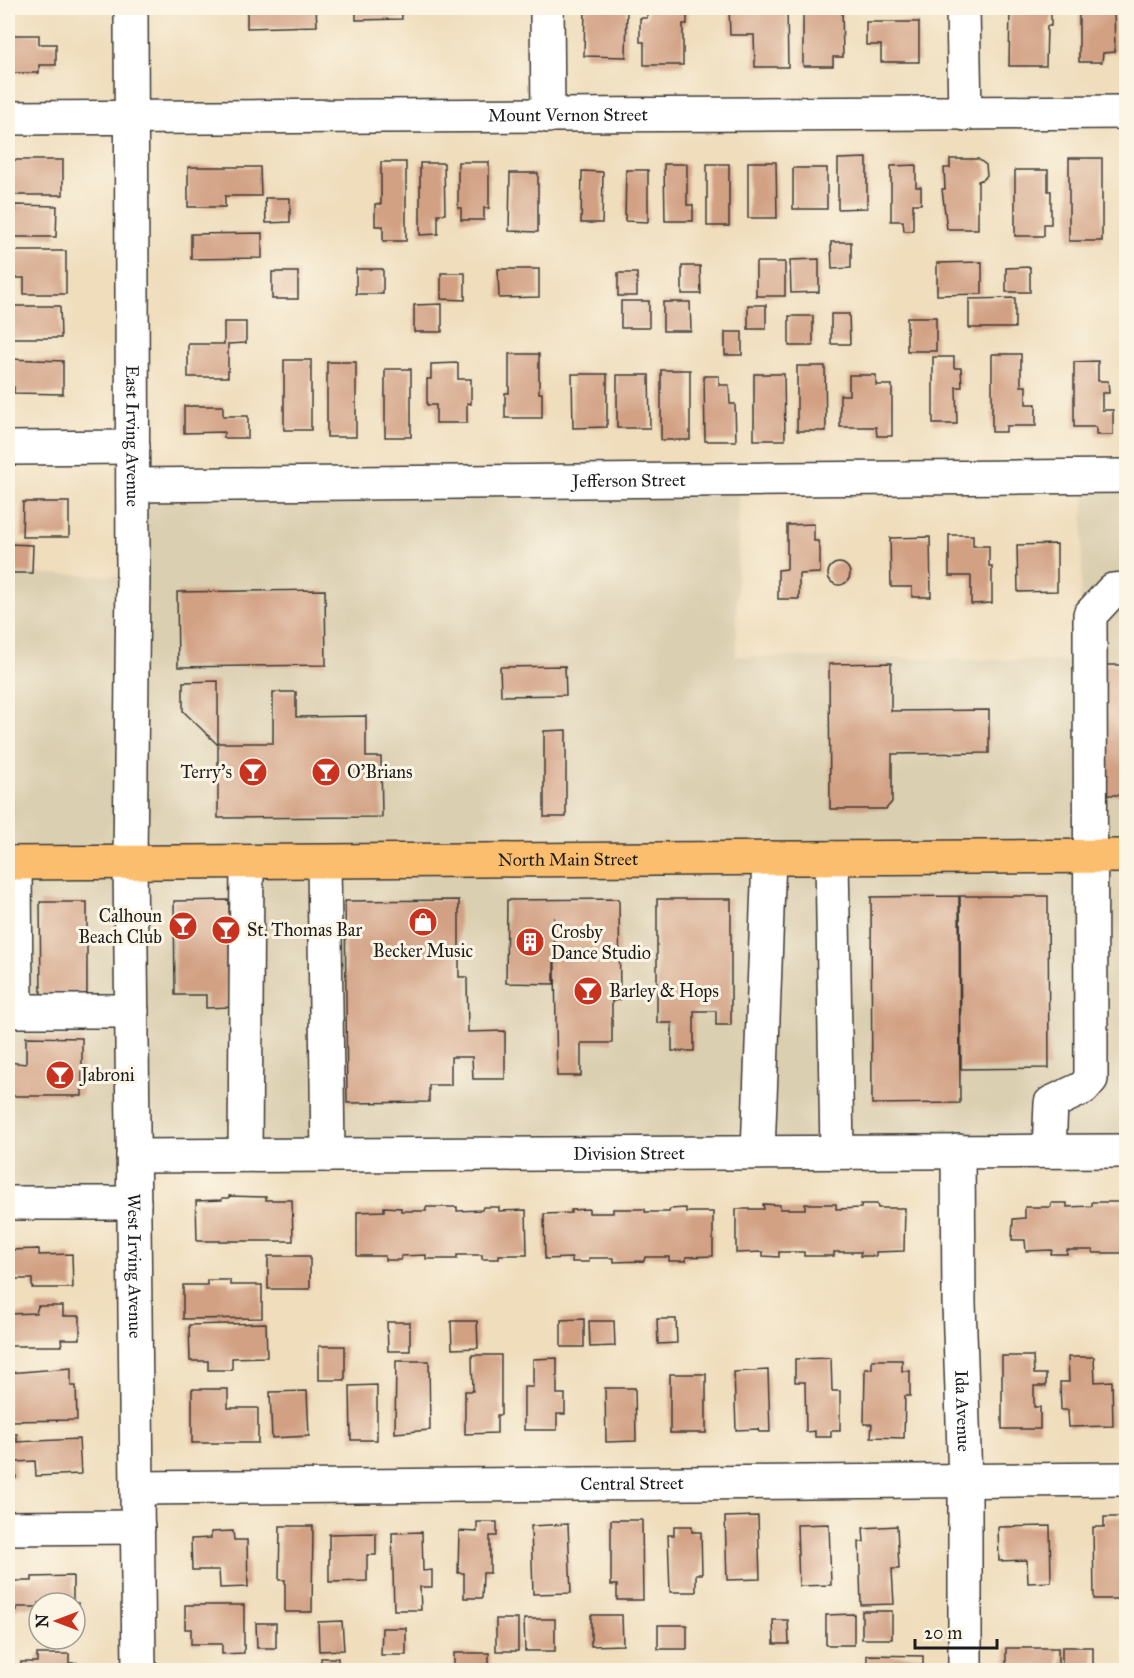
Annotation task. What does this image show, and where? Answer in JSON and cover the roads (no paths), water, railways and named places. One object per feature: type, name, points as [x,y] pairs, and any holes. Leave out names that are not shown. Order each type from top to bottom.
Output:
[{"type":"main road","name":"North Main Street","points":[[11,863],[1126,856]]},
{"type":"street","name":"East Irving Avenue","points":[[130,863],[131,8]]},
{"type":"street","points":[[547,8],[548,116]]},
{"type":"street","points":[[963,8],[965,114]]},
{"type":"street","name":"Mount Vernon Street","points":[[8,118],[1126,112]]},
{"type":"street","points":[[8,448],[132,447]]},
{"type":"street","name":"Jefferson Street","points":[[132,485],[1126,476]]},
{"type":"street","points":[[1049,1151],[1052,1103],[1083,1088],[1091,1079],[1090,615],[1113,590],[1126,589]]},
{"type":"street","points":[[758,1152],[769,858]]},
{"type":"street","points":[[832,858],[837,1152]]},
{"type":"street","points":[[246,1155],[247,862]]},
{"type":"street","points":[[324,862],[328,1155]]},
{"type":"street","points":[[11,863],[16,1011],[132,1011]]},
{"type":"street","name":"West Irving Avenue","points":[[130,863],[139,1671]]},
{"type":"street","name":"Ida Avenue","points":[[958,1151],[959,1303],[965,1481],[965,1671]]},
{"type":"street","name":"Division Street","points":[[134,1156],[1126,1151]]},
{"type":"street","points":[[8,1203],[134,1203]]},
{"type":"street","name":"Central Street","points":[[138,1488],[1126,1479]]},
{"type":"street","points":[[8,1528],[138,1527]]},
{"type":"place","name":"Terry's","points":[[253,772]]},
{"type":"place","name":"O'Brians","points":[[326,772]]},
{"type":"place","name":"Becker Music","points":[[423,922]]},
{"type":"place","name":"Calhoun Beach Club","points":[[183,926]]},
{"type":"place","name":"St. Thomas Bar","points":[[226,930]]},
{"type":"place","name":"Crosby Dance Studio","points":[[530,942]]},
{"type":"place","name":"Barley & Hops","points":[[588,991]]},
{"type":"place","name":"Jabroni","points":[[60,1075]]}]
